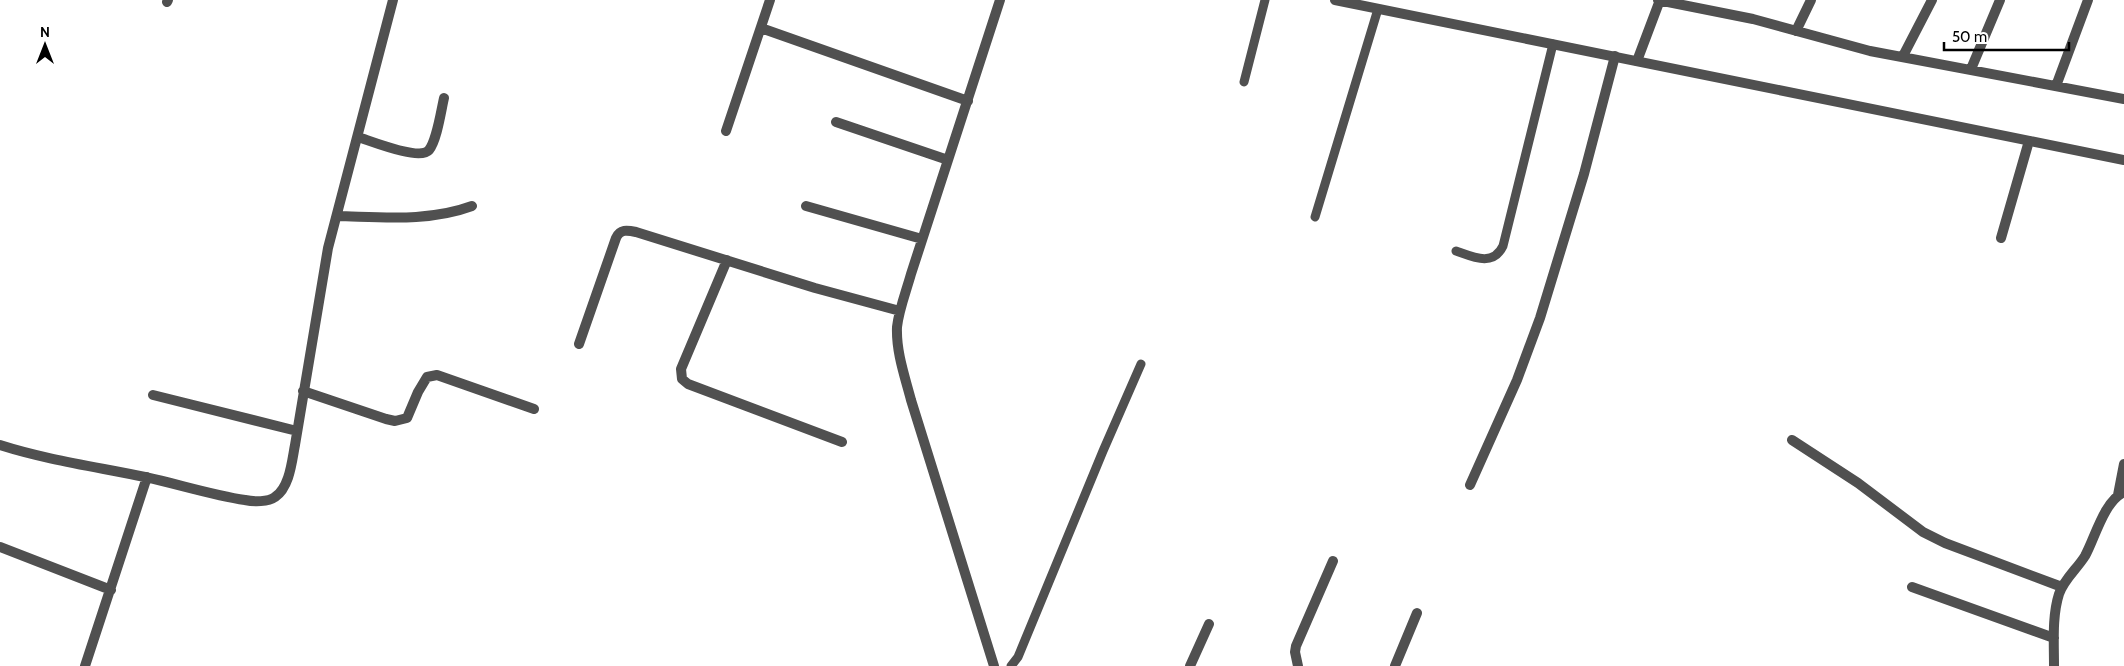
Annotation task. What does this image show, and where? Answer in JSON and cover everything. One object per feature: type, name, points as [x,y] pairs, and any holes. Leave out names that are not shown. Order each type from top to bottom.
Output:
[{"type":"street","points":[[0,445],[30,455],[147,477],[246,500],[265,501],[275,497],[282,489],[289,474],[328,248],[393,0]]},
{"type":"street","points":[[726,131],[770,0]]},
{"type":"street","points":[[994,666],[902,367],[897,329],[900,311],[922,238],[1000,0]]},
{"type":"street","points":[[1335,0],[2124,160]]},
{"type":"street","points":[[1637,61],[1659,0],[1753,19],[1870,51],[2124,99]]},
{"type":"street","points":[[1796,31],[1811,0]]},
{"type":"street","points":[[1903,56],[1932,0]]},
{"type":"street","points":[[1971,69],[2000,0]]},
{"type":"street","points":[[2056,86],[2088,0]]},
{"type":"street","points":[[761,28],[968,101]]},
{"type":"street","points":[[1470,485],[1517,380],[1540,318],[1584,174],[1615,56]]},
{"type":"street","points":[[358,137],[408,152],[422,154],[427,152],[432,142],[444,98]]},
{"type":"street","points":[[836,122],[948,160]]},
{"type":"street","points":[[2001,238],[2029,141]]},
{"type":"street","points":[[337,216],[429,217],[454,213],[472,206]]},
{"type":"street","points":[[806,206],[922,238]]},
{"type":"street","points":[[579,344],[620,231],[636,232],[900,311]]},
{"type":"street","points":[[727,260],[681,369],[682,379],[688,384],[842,442]]},
{"type":"street","points":[[303,392],[386,419],[402,421],[407,418],[418,392],[427,377],[437,375],[534,409]]},
{"type":"street","points":[[153,394],[297,431]]},
{"type":"street","points":[[1792,440],[1858,483],[1922,532],[1945,543],[2062,588]]},
{"type":"street","points":[[2054,666],[2056,607],[2062,588],[2085,556],[2110,504],[2121,494],[2124,464]]},
{"type":"street","points":[[85,666],[147,477]]},
{"type":"street","points":[[0,546],[111,590]]},
{"type":"street","points":[[1298,666],[1295,652],[1296,646],[1333,561]]},
{"type":"street","points":[[1912,587],[2054,638]]},
{"type":"street","points":[[1395,666],[1417,613]]},
{"type":"street","points":[[1190,666],[1209,624]]},
{"type":"lane","points":[[1244,82],[1265,0]]},
{"type":"lane","points":[[1315,217],[1378,9]]},
{"type":"lane","points":[[1456,251],[1477,258],[1494,257],[1500,253],[1512,212],[1552,44]]},
{"type":"lane","points":[[1011,666],[1018,657],[1141,364]]}]
